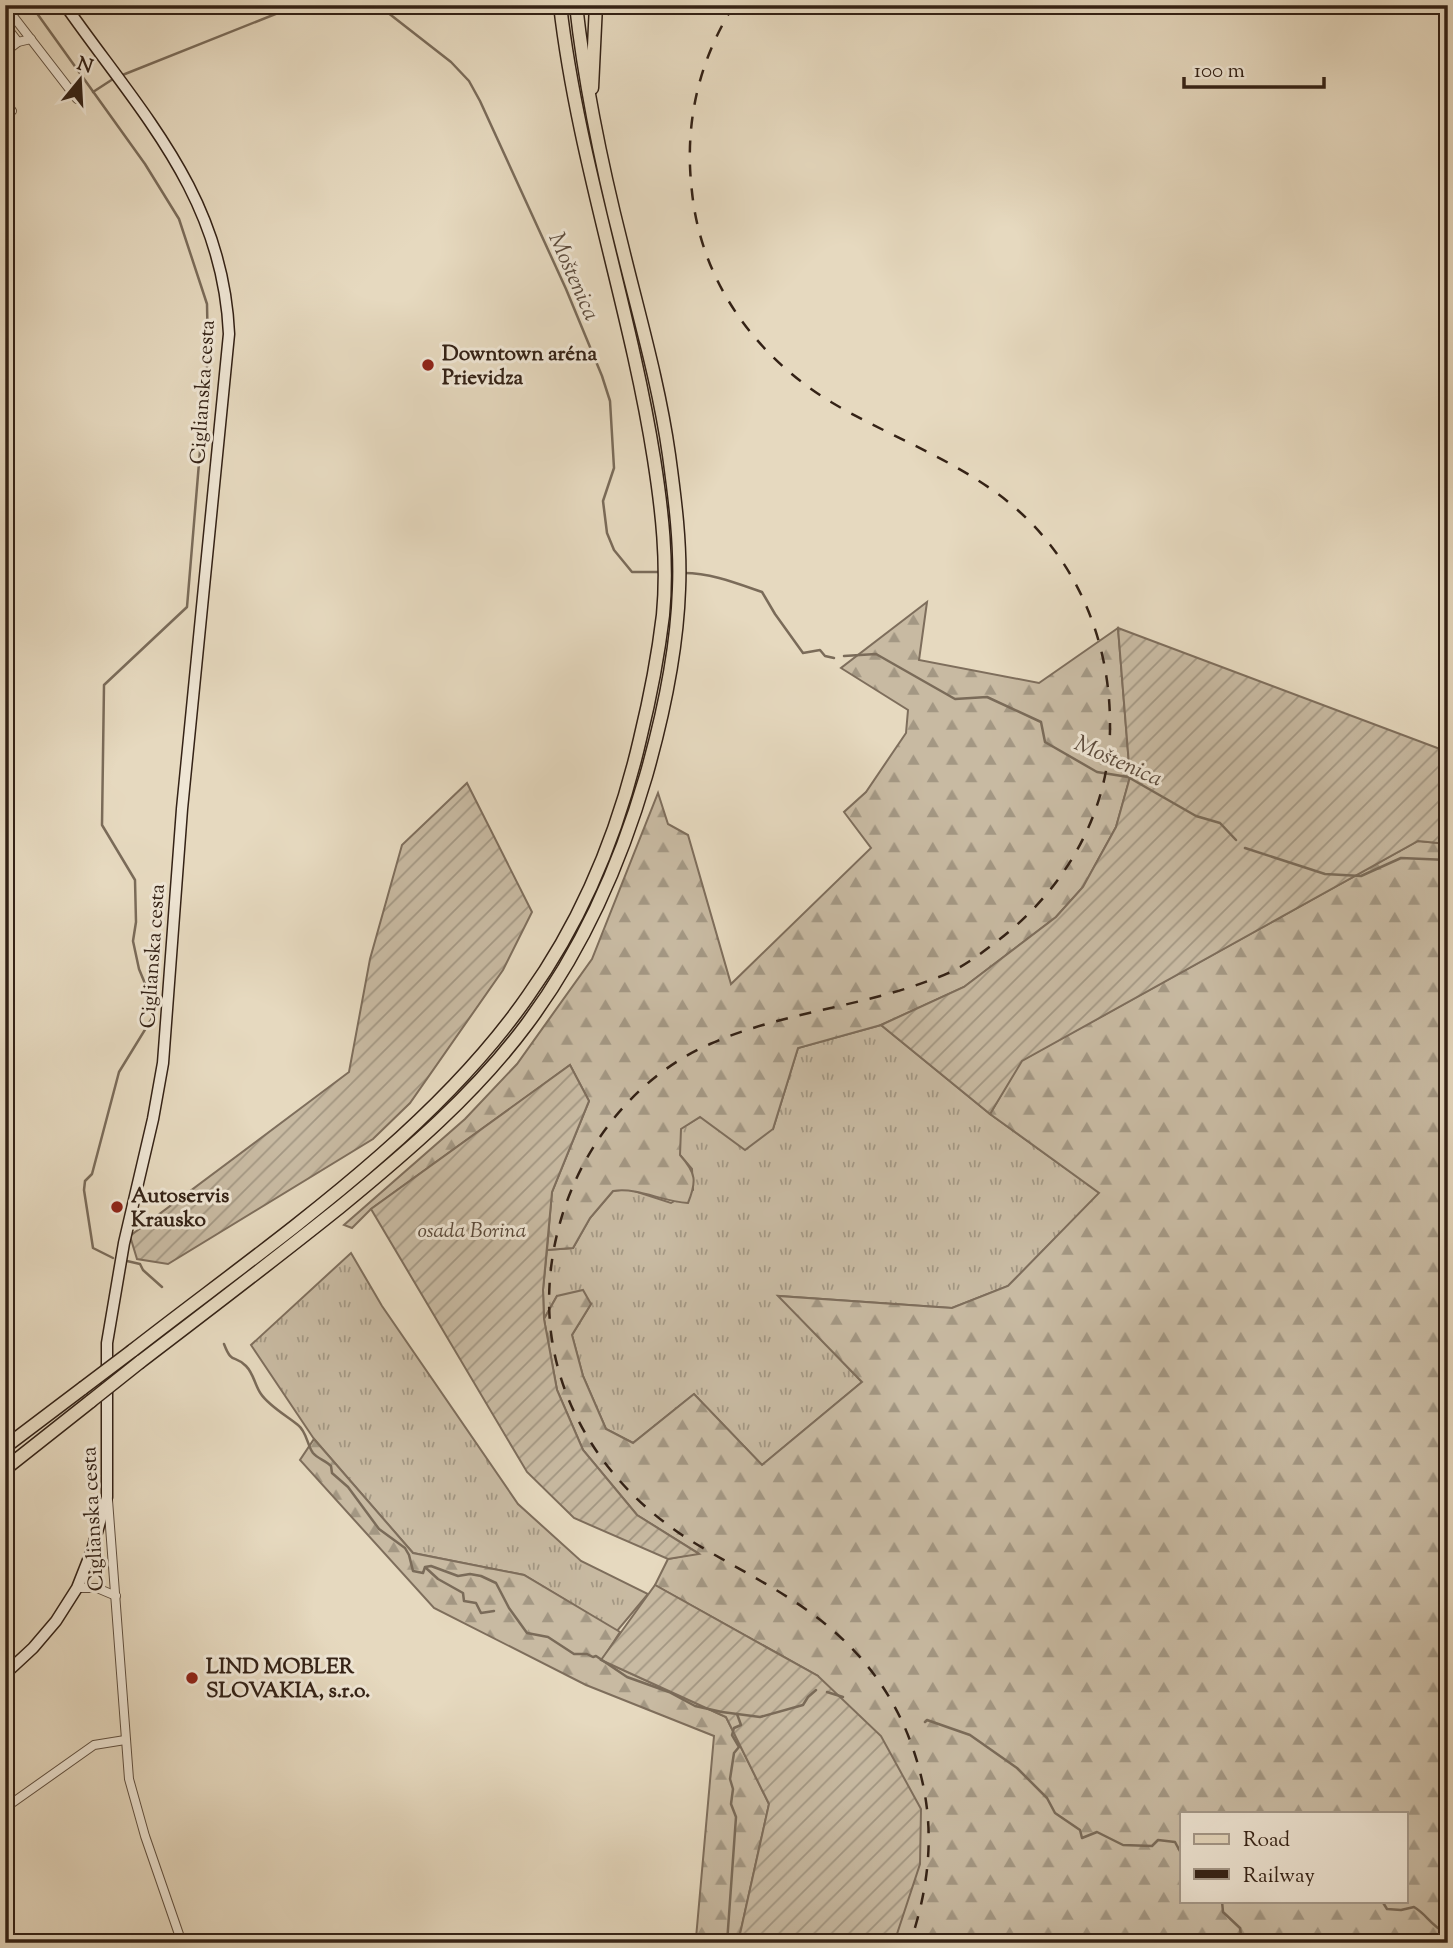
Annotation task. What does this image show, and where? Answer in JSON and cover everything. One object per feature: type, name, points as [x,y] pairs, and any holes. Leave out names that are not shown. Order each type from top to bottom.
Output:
[{"type":"main road","points":[[5,1447],[311,1212],[387,1148],[453,1086],[490,1046],[528,997],[576,919],[613,832],[637,755],[650,696],[663,612],[664,554],[655,460],[642,386],[584,149],[560,5]]},
{"type":"main road","points":[[5,1469],[320,1223],[398,1158],[464,1094],[506,1050],[541,1004],[573,953],[600,902],[628,835],[652,756],[665,698],[679,588],[679,554],[675,503],[660,402],[591,109],[576,5]]},
{"type":"main road","points":[[591,109],[596,5]]},
{"type":"street","name":"Ciglianska cesta","points":[[65,5],[172,153],[204,215],[221,268],[228,310],[229,334],[182,809],[163,1063],[124,1244],[107,1343],[107,1497],[129,1779],[145,1836],[182,1943]]},
{"type":"street","points":[[6,7],[77,99]]},
{"type":"street","points":[[5,24],[18,42]]},
{"type":"street","points":[[5,52],[18,42],[31,39]]},
{"type":"street","points":[[5,102],[12,111],[5,117]]},
{"type":"street","points":[[5,1674],[33,1648],[56,1621],[77,1588],[92,1550],[107,1497]]},
{"type":"street","points":[[77,1588],[97,1588],[116,1595]]},
{"type":"street","points":[[5,1808],[94,1745],[125,1740]]},
{"type":"green space","points":[[927,602],[919,660],[1039,683],[1118,628],[1130,777],[1116,827],[1083,887],[1056,917],[964,987],[881,1025],[798,1048],[773,1129],[745,1150],[700,1117],[681,1129],[680,1155],[692,1172],[694,1183],[688,1203],[632,1191],[613,1191],[590,1218],[573,1248],[547,1250],[552,1192],[589,1101],[570,1065],[371,1209],[352,1228],[344,1225],[465,1119],[517,1064],[592,959],[658,793],[668,824],[688,835],[731,984],[871,848],[844,812],[866,792],[906,733],[908,710],[841,668]]},
{"type":"green space","points":[[1118,628],[1448,752],[1448,844],[1418,841],[1022,1061],[990,1114],[881,1025],[964,987],[1056,917],[1083,887],[1116,827],[1130,777]]},
{"type":"green space","points":[[467,783],[532,912],[503,970],[410,1103],[373,1139],[168,1264],[137,1259],[130,1236],[349,1072],[370,959],[402,845]]},
{"type":"green space","points":[[1418,841],[1448,844],[1448,1943],[894,1943],[818,1676],[655,1585],[668,1559],[698,1553],[637,1515],[583,1450],[557,1390],[544,1319],[557,1296],[583,1290],[591,1304],[572,1335],[583,1376],[606,1429],[633,1443],[694,1394],[762,1465],[862,1382],[778,1296],[952,1308],[1008,1286],[1099,1193],[990,1114],[1021,1061]]},
{"type":"green space","points":[[881,1025],[990,1114],[1100,1193],[1008,1286],[952,1308],[779,1296],[862,1382],[762,1465],[694,1394],[633,1443],[606,1429],[583,1376],[572,1335],[591,1304],[557,1296],[544,1319],[543,1290],[547,1250],[573,1248],[590,1218],[613,1191],[628,1189],[671,1203],[693,1190],[692,1169],[680,1155],[680,1129],[700,1117],[773,1129],[798,1048]]},
{"type":"green space","name":"osada Borina","points":[[570,1065],[589,1101],[552,1192],[543,1290],[544,1319],[557,1390],[583,1450],[637,1515],[699,1554],[668,1559],[574,1518],[527,1472],[371,1209]]},
{"type":"green space","points":[[351,1253],[382,1306],[518,1504],[581,1561],[648,1594],[617,1631],[524,1575],[413,1553],[314,1439],[251,1345]]},
{"type":"green space","points":[[314,1439],[413,1553],[524,1575],[620,1632],[602,1660],[726,1717],[769,1804],[738,1943],[692,1943],[696,1938],[714,1736],[586,1685],[434,1608],[300,1460]]},
{"type":"green space","points":[[655,1585],[818,1676],[881,1736],[921,1809],[920,1864],[894,1943],[738,1943],[769,1804],[726,1717],[601,1660]]},
{"type":"waterway","points":[[31,5],[145,164],[179,219],[207,304],[208,355],[187,607],[104,685],[102,825],[135,880],[136,922],[133,941],[146,986],[145,995],[154,1015],[119,1072],[92,1174],[85,1181],[93,1248],[113,1258]]},
{"type":"waterway","name":"Moštenica","points":[[120,76],[298,5]]},
{"type":"waterway","name":"Moštenica","points":[[378,5],[451,62],[469,81],[480,101],[566,289],[610,401],[614,468],[603,501],[607,533],[614,550],[632,572],[660,572]]},
{"type":"waterway","name":"Moštenica","points":[[93,92],[113,79]]},
{"type":"waterway","name":"Moštenica","points":[[684,573],[714,577],[762,592],[803,653],[820,650],[825,656],[834,658]]},
{"type":"waterway","name":"Moštenica","points":[[844,656],[876,654],[955,699],[987,697],[1041,722],[1045,742],[1097,772],[1128,777],[1196,816],[1220,823],[1236,840]]},
{"type":"waterway","name":"Moštenica","points":[[1245,848],[1325,874],[1361,876],[1401,858],[1448,860]]},
{"type":"waterway","points":[[127,1261],[140,1264],[162,1287]]},
{"type":"waterway","points":[[224,1344],[231,1357],[249,1369],[264,1398],[301,1428],[313,1453],[331,1466],[332,1473],[348,1487],[379,1529],[405,1548],[413,1571],[423,1573],[425,1567],[431,1566],[458,1576],[481,1576],[496,1583],[509,1608],[527,1633],[548,1637],[574,1654],[596,1656],[627,1677],[669,1692],[695,1706],[760,1717],[803,1705],[816,1690]]},
{"type":"waterway","points":[[426,1568],[438,1579],[463,1593],[464,1601],[476,1603],[481,1613],[494,1611]]},
{"type":"waterway","points":[[827,1692],[843,1697]]},
{"type":"waterway","points":[[727,1943],[736,1817],[731,1804],[733,1789],[730,1779],[734,1753],[739,1747],[732,1735],[734,1728],[741,1725],[737,1714]]},
{"type":"waterway","points":[[925,1722],[927,1720],[970,1735],[1017,1768],[1047,1798],[1055,1813],[1080,1830],[1082,1838],[1097,1832],[1123,1845],[1152,1846],[1158,1840],[1175,1842],[1180,1851]]},
{"type":"waterway","points":[[1222,1902],[1223,1912],[1240,1928],[1242,1943]]},
{"type":"waterway","points":[[1383,1902],[1387,1909],[1414,1907],[1444,1932],[1448,1943]]},
{"type":"railway","points":[[734,5],[711,49],[703,72],[696,95],[690,143],[692,192],[697,225],[720,285],[736,313],[756,339],[804,383],[831,402],[972,476],[1019,511],[1042,535],[1080,592],[1093,623],[1108,689],[1110,724],[1102,789],[1078,848],[1041,901],[992,945],[944,975],[880,996],[737,1033],[671,1065],[637,1093],[608,1126],[584,1163],[566,1203],[555,1245],[549,1289],[551,1333],[566,1393],[594,1448],[613,1473],[657,1516],[682,1535],[799,1605],[835,1632],[868,1667],[895,1707],[914,1752],[928,1818],[926,1881],[910,1943]]},
{"type":"place","name":"Downtown aréna Prievidza","points":[[428,365]]},
{"type":"place","name":"Autoservis Krausko","points":[[117,1207]]},
{"type":"place","name":"LIND MOBLER SLOVAKIA, s.r.o.","points":[[192,1678]]}]
